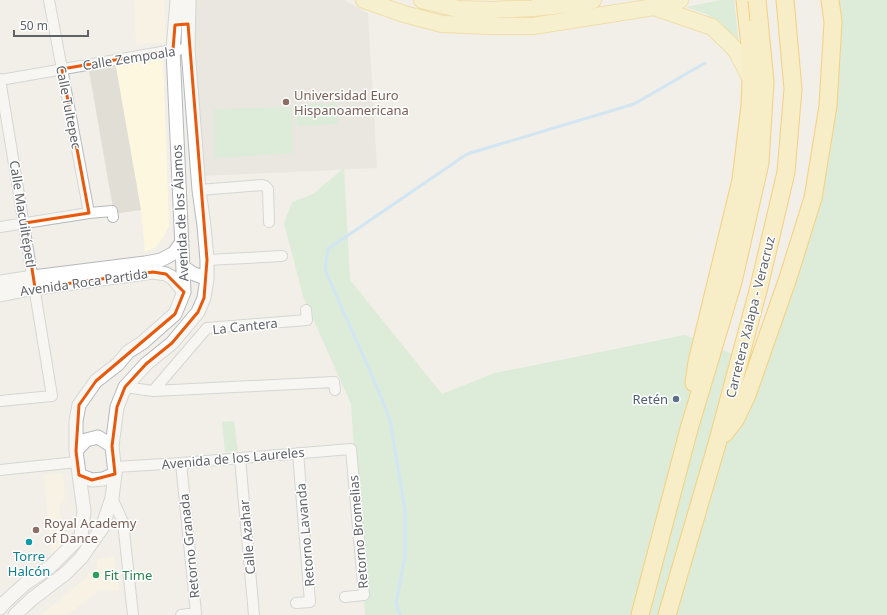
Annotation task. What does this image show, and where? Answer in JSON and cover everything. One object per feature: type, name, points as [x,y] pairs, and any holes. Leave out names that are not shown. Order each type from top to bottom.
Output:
[{"type":"highway","points":[[689,429],[697,362],[742,180],[750,105],[751,79],[749,3],[765,0]]},
{"type":"highway","points":[[819,0],[833,22]]},
{"type":"highway","points":[[717,444],[735,420],[746,396],[788,278],[813,198],[828,106],[833,22],[830,0]]},
{"type":"highway","name":"Carretera Xalapa - Veracruz","points":[[640,615],[689,429],[733,282],[760,163],[765,82],[760,20],[749,3]]},
{"type":"highway","name":"Carretera Xalapa - Veracruz","points":[[666,615],[717,444],[760,287],[786,172],[793,89],[786,6]]},
{"type":"main road","points":[[364,0],[404,14],[442,24],[491,26],[533,26],[654,7],[680,0]]},
{"type":"main road","points":[[422,0],[458,9],[492,10],[534,8],[593,0]]},
{"type":"main road","points":[[654,7],[712,27],[737,52],[751,79]]},
{"type":"street","name":"Calle Tultepec","points":[[49,0],[88,213]]},
{"type":"street","name":"Avenida de los Álamos","points":[[0,608],[26,583],[50,567],[81,536],[84,511],[77,462],[76,421],[79,405],[96,381],[118,364],[128,352],[142,343],[174,314],[184,292],[173,50],[177,0]]},
{"type":"street","name":"Avenida de los Álamos","points":[[15,615],[32,599],[66,573],[81,558],[102,528],[112,498],[115,470],[112,446],[117,407],[125,387],[146,364],[172,343],[198,312],[204,298],[207,279],[207,260],[199,190],[188,49],[189,0]]},
{"type":"street","points":[[175,25],[188,24]]},
{"type":"street","name":"Calle Zempoala","points":[[0,79],[173,50],[188,49]]},
{"type":"street","name":"Calle Macuiltépetl","points":[[0,79],[25,223],[52,396],[0,401]]},
{"type":"street","points":[[199,190],[265,186],[268,189],[269,222]]},
{"type":"street","points":[[0,227],[112,210],[113,217]]},
{"type":"street","name":"Avenida Roca Partida","points":[[0,295],[34,283],[161,260],[174,253],[182,242]]},
{"type":"street","points":[[207,260],[282,256]]},
{"type":"street","points":[[183,267],[192,273],[207,279]]},
{"type":"street","name":"Avenida Roca Partida","points":[[0,282],[34,283],[153,272],[166,274],[173,278],[184,292]]},
{"type":"street","name":"La Cantera","points":[[153,391],[207,328],[307,320],[306,310]]},
{"type":"street","points":[[125,387],[153,391],[334,382],[335,390]]},
{"type":"street","points":[[77,462],[86,440],[98,437],[112,446]]},
{"type":"street","name":"Avenida de los Laureles","points":[[115,470],[352,449]]},
{"type":"street","name":"Retorno Bromelias","points":[[345,597],[364,595],[352,449]]},
{"type":"street","name":"Retorno Lavanda","points":[[296,603],[310,602],[298,453]]},
{"type":"street","name":"Calle Azahar","points":[[240,458],[254,615]]},
{"type":"street","points":[[0,470],[77,462]]},
{"type":"street","points":[[77,462],[92,480],[103,479],[115,470]]},
{"type":"street","name":"Retorno Granada","points":[[181,463],[196,613],[181,615]]},
{"type":"street","points":[[112,498],[123,522],[133,615]]},
{"type":"highlighted area","points":[[188,24],[207,260],[204,298],[198,312],[172,343],[146,364],[125,387],[117,407],[112,446],[115,474],[92,480],[79,475],[76,451],[79,405],[96,381],[175,314],[184,292],[166,274],[153,272],[35,288],[25,223],[89,213],[62,69],[173,50],[175,25]]},
{"type":"shaded area","points":[[134,0],[164,0],[166,43],[136,44]]},
{"type":"shaded area","name":"Universidad Euro Hispanoamericana","points":[[196,0],[344,0],[368,13],[377,168],[203,176],[194,35]]},
{"type":"shaded area","points":[[163,59],[169,225],[164,236],[156,247],[145,252],[141,210],[116,67]]},
{"type":"shaded area","points":[[116,67],[141,210],[114,214],[89,71]]},
{"type":"shaded area","points":[[63,473],[65,499],[59,505],[62,546],[51,558],[44,475]]},
{"type":"shaded area","points":[[114,556],[119,590],[99,591],[67,615],[41,615],[86,578],[90,570],[98,569],[97,560]]},
{"type":"green space","points":[[721,0],[734,0],[739,44],[721,23],[706,14],[686,7]]},
{"type":"green space","points":[[827,0],[887,0],[887,615],[365,615],[351,404],[303,296],[284,223],[292,202],[313,194],[344,168],[350,280],[442,394],[495,373],[685,335],[759,364],[808,210],[832,27]]},
{"type":"green space","points":[[337,103],[338,124],[297,126],[296,105]]},
{"type":"green space","points":[[292,107],[293,153],[215,158],[214,109]]},
{"type":"green space","points":[[234,421],[238,451],[225,452],[222,422]]},
{"type":"waterway","points":[[400,615],[396,603],[405,557],[405,510],[390,420],[325,270],[328,249],[467,154],[634,104],[705,63]]},
{"type":"place","name":"Universidad Euro Hispanoamericana","points":[[286,102]]},
{"type":"place","name":"Retén","points":[[676,399]]},
{"type":"place","name":"Royal Academy of Dance","points":[[36,530]]},
{"type":"place","name":"Torre Halcón","points":[[29,542]]},
{"type":"place","name":"Fit Time","points":[[96,575]]}]
